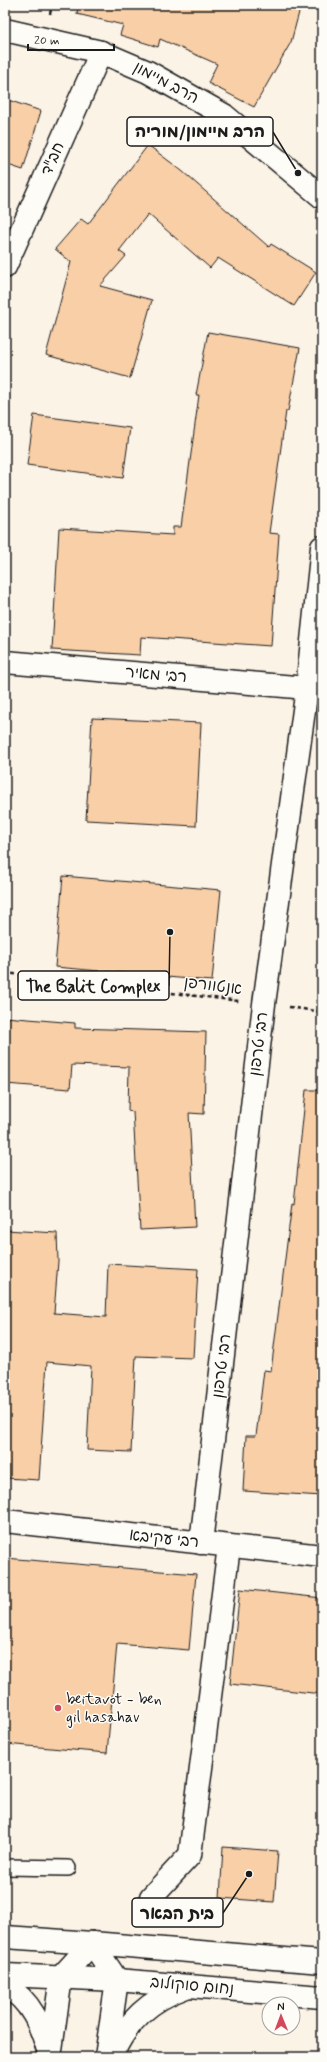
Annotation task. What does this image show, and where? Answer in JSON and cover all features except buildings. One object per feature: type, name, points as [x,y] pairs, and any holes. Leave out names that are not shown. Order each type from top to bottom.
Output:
[{"type":"street","name":"הרב מיימון","points":[[5,30],[101,52],[148,72],[224,115],[322,197]]},
{"type":"street","name":"חב\"ד","points":[[5,267],[101,52]]},
{"type":"street","name":"רבי טרפון","points":[[201,1543],[264,1004],[307,688],[322,546]]},
{"type":"street","name":"רבי מאיר","points":[[5,662],[307,688]]},
{"type":"street","name":"רבי עקיבא","points":[[5,1521],[322,1556]]},
{"type":"street","points":[[151,1897],[190,1856],[229,1546]]},
{"type":"street","points":[[5,1937],[322,1962]]},
{"type":"street","points":[[50,2057],[61,1977],[92,1943]]},
{"type":"street","points":[[92,1943],[117,1980],[106,2057]]},
{"type":"street","name":"נחום סוקולוב","points":[[5,1975],[192,1985],[322,1997]]},
{"type":"street","points":[[111,2057],[118,2042],[143,2011],[157,1999],[192,1985]]},
{"type":"street","points":[[5,1986],[27,2003],[44,2034],[50,2057]]},
{"type":"lane","points":[[5,1867],[68,1868]]},
{"type":"path","name":"אנטוורפן","points":[[5,973],[322,1012]]},
{"type":"green space","points":[[5,1999],[10,1999],[5,2057]]},
{"type":"place","name":"הרב מיימון/מוריה","points":[[298,173]]},
{"type":"place","name":"The Balit Complex","points":[[170,932]]},
{"type":"place","name":"beitavot - ben gil hasahav","points":[[58,1708]]},
{"type":"place","name":"בית הבאר","points":[[249,1874]]}]
